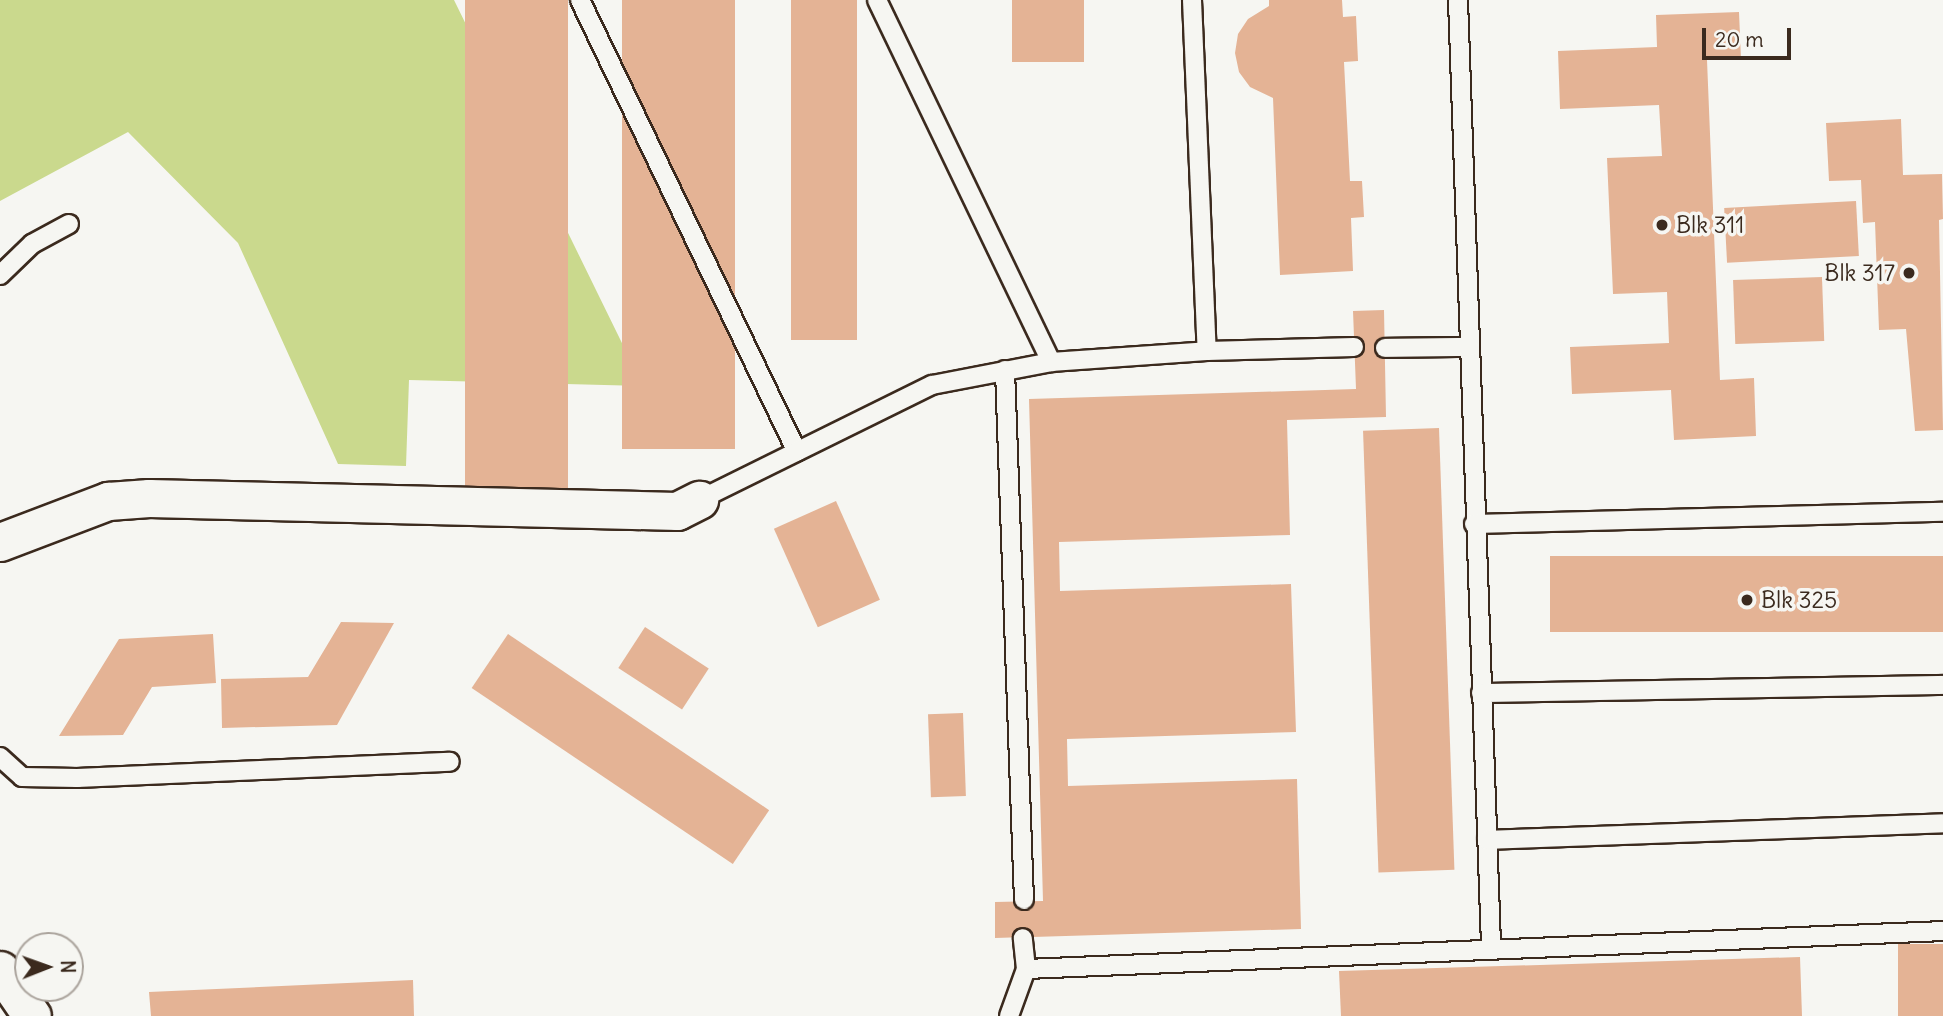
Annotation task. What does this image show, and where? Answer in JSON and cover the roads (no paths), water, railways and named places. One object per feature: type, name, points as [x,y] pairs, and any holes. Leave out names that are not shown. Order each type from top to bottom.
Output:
[{"type":"street","points":[[0,542],[108,501],[149,498],[677,511],[699,500]]},
{"type":"street","points":[[0,970],[32,1016]]},
{"type":"lane","points":[[580,0],[797,452]]},
{"type":"lane","points":[[877,0],[1051,362]]},
{"type":"lane","points":[[1192,0],[1207,351]]},
{"type":"lane","points":[[1458,0],[1474,524],[1491,947]]},
{"type":"lane","points":[[0,275],[32,244],[69,224]]},
{"type":"lane","points":[[699,500],[932,385],[1051,362],[1207,351],[1354,348]]},
{"type":"lane","points":[[1385,348],[1469,348]]},
{"type":"lane","points":[[1005,370],[1024,901]]},
{"type":"lane","points":[[1474,524],[1943,512]]},
{"type":"lane","points":[[1481,693],[1943,685]]},
{"type":"lane","points":[[0,757],[22,777],[77,778],[450,762]]},
{"type":"lane","points":[[1487,840],[1943,823]]},
{"type":"lane","points":[[1026,969],[1491,947],[1943,931]]},
{"type":"lane","points":[[1009,1016],[1026,969],[1023,938]]},
{"type":"place","name":"Blk 311","points":[[1662,225]]},
{"type":"place","name":"Blk 317","points":[[1909,273]]},
{"type":"place","name":"Blk 325","points":[[1747,600]]}]
